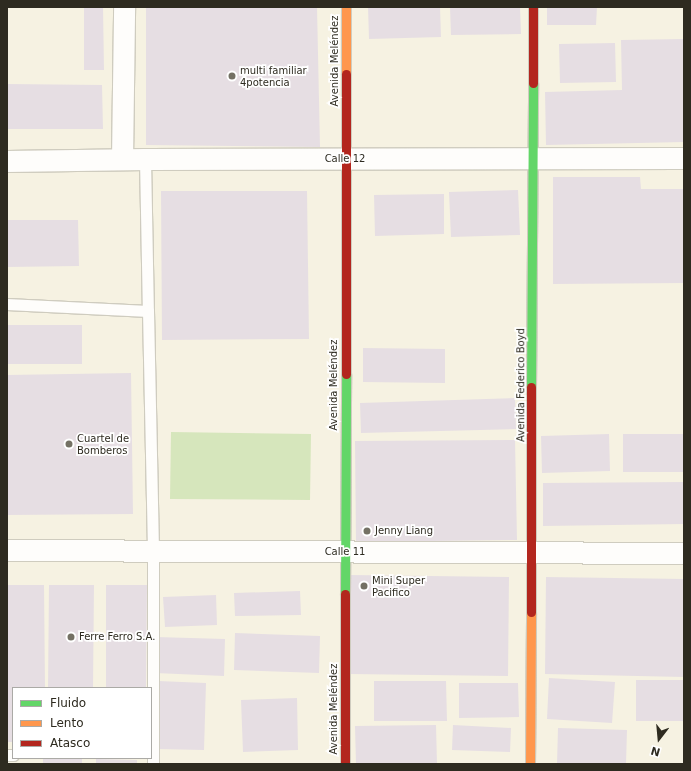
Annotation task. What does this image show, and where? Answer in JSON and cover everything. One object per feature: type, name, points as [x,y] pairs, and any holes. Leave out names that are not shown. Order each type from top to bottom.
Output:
[{"type":"street","points":[[122,159],[124,7]]},
{"type":"street","name":"Avenida Meléndez","points":[[345,764],[346,7]]},
{"type":"street","name":"Avenida Federico Boyd","points":[[530,764],[533,7]]},
{"type":"street","name":"Calle 12","points":[[7,161],[346,158],[684,158]]},
{"type":"street","name":"Calle 11","points":[[7,550],[684,553]]},
{"type":"lane","points":[[146,159],[153,550],[152,758]]},
{"type":"lane","points":[[7,304],[148,311]]},
{"type":"green space","points":[[171,432],[311,434],[310,500],[170,499]]},
{"type":"building","points":[[84,7],[103,7],[104,70],[84,70]]},
{"type":"building","name":"multi familiar 4potencia","points":[[146,7],[317,7],[320,147],[146,145]]},
{"type":"building","points":[[368,7],[440,7],[441,37],[369,39]]},
{"type":"building","points":[[450,7],[520,7],[521,34],[451,35]]},
{"type":"building","points":[[547,7],[597,7],[596,25],[547,25]]},
{"type":"building","points":[[684,39],[684,142],[546,145],[545,92],[622,90],[621,40]]},
{"type":"building","points":[[615,43],[616,82],[560,83],[559,44]]},
{"type":"building","points":[[7,84],[102,85],[103,129],[7,129]]},
{"type":"building","points":[[553,177],[640,177],[641,189],[684,189],[684,283],[553,284]]},
{"type":"building","points":[[518,190],[520,235],[451,237],[449,192]]},
{"type":"building","points":[[161,191],[307,191],[309,339],[162,340]]},
{"type":"building","points":[[444,194],[444,234],[375,236],[374,195]]},
{"type":"building","points":[[7,220],[78,220],[79,266],[7,267]]},
{"type":"building","points":[[7,325],[82,325],[82,364],[7,364]]},
{"type":"building","points":[[363,348],[445,349],[445,383],[363,382]]},
{"type":"building","name":"Cuartel de Bomberos","points":[[131,373],[133,514],[7,515],[7,375]]},
{"type":"building","points":[[515,398],[516,429],[361,433],[360,403]]},
{"type":"building","points":[[609,434],[610,471],[542,473],[541,436]]},
{"type":"building","points":[[623,434],[684,434],[684,472],[623,472]]},
{"type":"building","points":[[515,440],[517,540],[356,542],[355,441]]},
{"type":"building","points":[[684,482],[684,524],[543,526],[543,483]]},
{"type":"building","points":[[350,575],[509,577],[508,676],[349,674]]},
{"type":"building","points":[[546,577],[684,579],[684,677],[545,674]]},
{"type":"building","points":[[7,585],[44,585],[45,687],[12,687],[12,742],[7,742]]},
{"type":"building","name":"Ferre Ferro S.A.","points":[[49,585],[94,585],[93,687],[48,687]]},
{"type":"building","points":[[106,585],[147,585],[146,687],[106,687]]},
{"type":"building","points":[[300,591],[301,615],[235,616],[234,593]]},
{"type":"building","points":[[216,595],[217,625],[165,627],[163,597]]},
{"type":"building","points":[[235,633],[320,636],[319,673],[234,670]]},
{"type":"building","points":[[156,637],[225,639],[224,676],[155,673]]},
{"type":"building","points":[[549,678],[615,682],[612,723],[547,719]]},
{"type":"building","points":[[636,680],[684,680],[684,721],[636,721]]},
{"type":"building","points":[[158,681],[206,683],[204,750],[156,749]]},
{"type":"building","points":[[374,681],[446,681],[447,721],[374,721]]},
{"type":"building","points":[[459,683],[518,683],[519,717],[459,718]]},
{"type":"building","points":[[297,698],[298,750],[243,752],[241,700]]},
{"type":"building","points":[[436,725],[437,764],[356,764],[355,726]]},
{"type":"building","points":[[453,725],[511,728],[510,752],[452,750]]},
{"type":"building","points":[[558,728],[627,730],[626,764],[557,764]]},
{"type":"building","points":[[43,759],[82,759],[82,764],[43,764]]},
{"type":"building","points":[[96,759],[137,760],[137,764],[96,764]]},
{"type":"traffic: fast","points":[[531,387],[533,83]]},
{"type":"traffic: fast","points":[[345,594],[346,374]]},
{"type":"traffic: slow","points":[[346,7],[346,74]]},
{"type":"traffic: slow","points":[[530,764],[531,612]]},
{"type":"traffic: jam","points":[[533,7],[533,83]]},
{"type":"traffic: jam","points":[[346,74],[346,374]]},
{"type":"traffic: jam","points":[[531,387],[531,612]]},
{"type":"traffic: jam","points":[[345,594],[345,764]]},
{"type":"place","name":"multi familiar 4potencia","points":[[232,76]]},
{"type":"place","name":"Cuartel de Bomberos","points":[[69,444]]},
{"type":"place","name":"Jenny Liang","points":[[367,531]]},
{"type":"place","name":"Mini Super Pacifico","points":[[364,586]]},
{"type":"place","name":"Ferre Ferro S.A.","points":[[71,637]]}]
